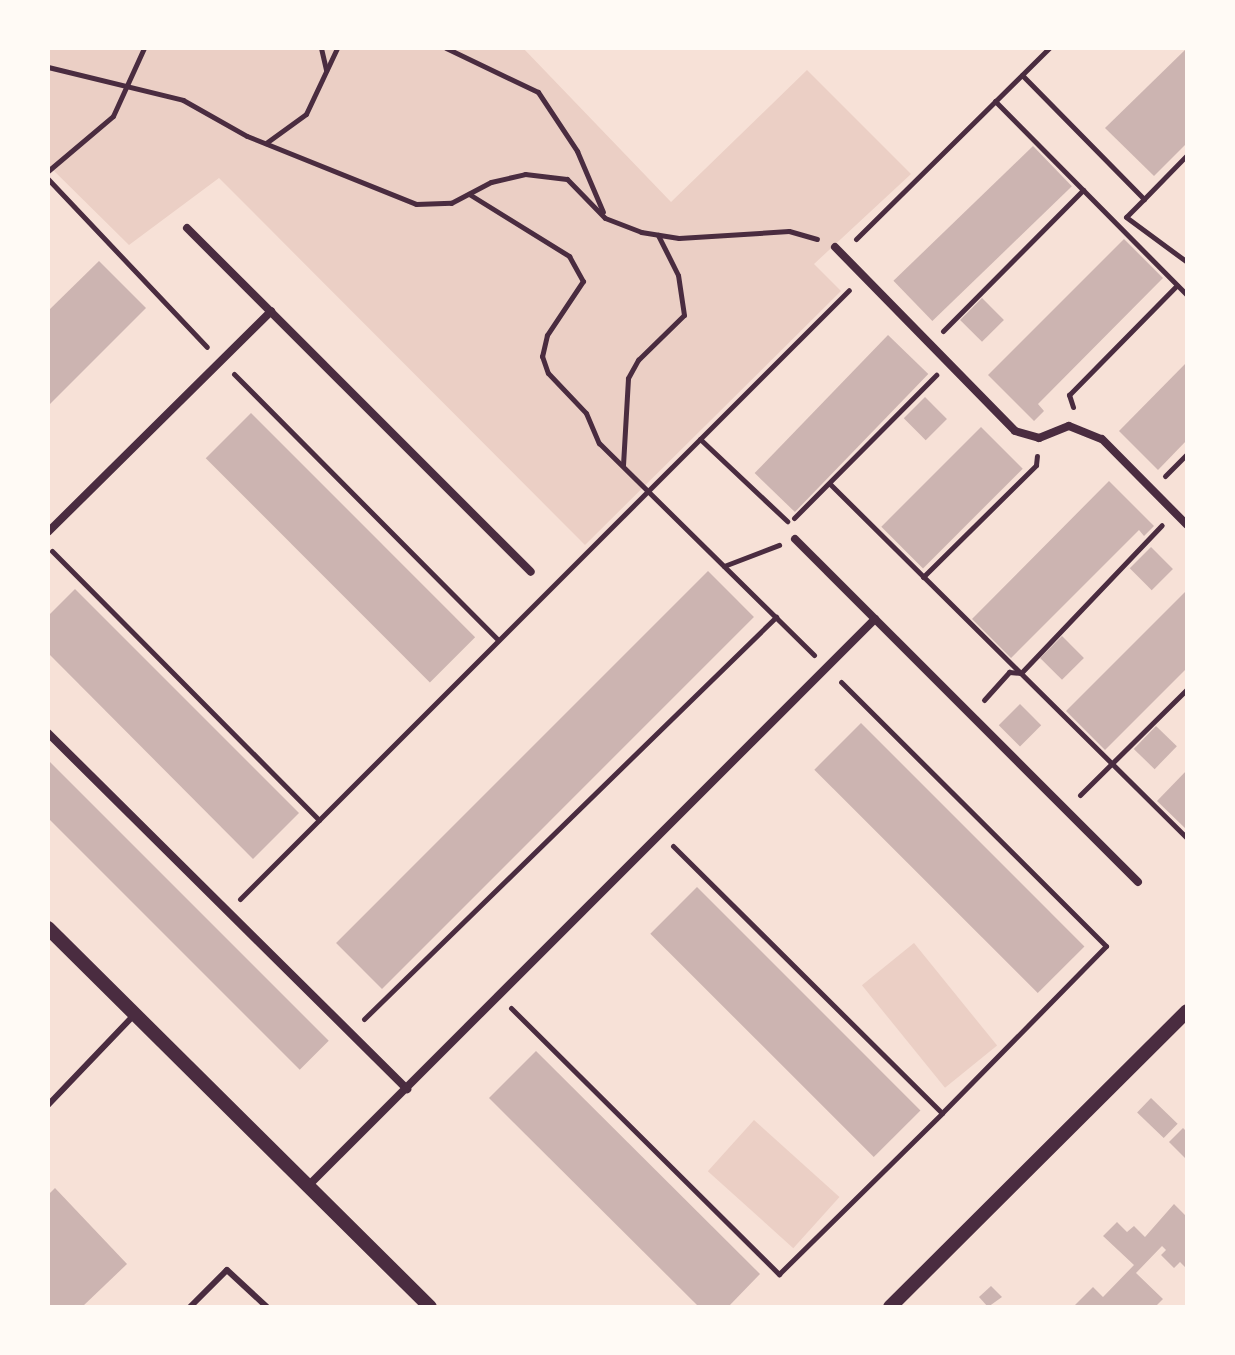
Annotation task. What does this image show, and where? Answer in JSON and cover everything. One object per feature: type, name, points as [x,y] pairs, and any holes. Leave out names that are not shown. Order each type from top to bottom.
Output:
[{"type":"street","points":[[187,228],[531,572]]},
{"type":"street","points":[[838,250],[1015,431],[1039,438],[1069,426],[1102,439],[1187,525]]},
{"type":"street","points":[[48,532],[271,311]]},
{"type":"street","points":[[795,539],[1138,882]]},
{"type":"street","points":[[308,1186],[875,619]]},
{"type":"street","points":[[48,733],[407,1089]]},
{"type":"street","points":[[48,928],[430,1307]]},
{"type":"street","points":[[890,1307],[1187,1011]]},
{"type":"lane","points":[[48,1105],[135,1014]]},
{"type":"lane","points":[[190,1307],[227,1270],[267,1307]]},
{"type":"path","points":[[48,171],[113,116],[144,48]]},
{"type":"path","points":[[321,48],[326,70]]},
{"type":"path","points":[[265,143],[306,114],[337,48]]},
{"type":"path","points":[[446,48],[538,92],[577,151],[605,218]]},
{"type":"path","points":[[48,67],[183,100],[265,143],[416,204],[451,203],[525,174],[567,179],[605,218],[657,234],[679,238],[789,231],[838,250],[1049,48]]},
{"type":"path","points":[[1022,75],[1144,199]]},
{"type":"path","points":[[995,101],[1187,295]]},
{"type":"path","points":[[1187,155],[1126,217],[1187,262]]},
{"type":"path","points":[[48,179],[221,361],[498,640]]},
{"type":"path","points":[[930,344],[1083,190]]},
{"type":"path","points":[[469,194],[569,256],[583,281],[547,335],[542,356],[548,373],[586,413],[599,443],[1106,946],[779,1274],[499,996]]},
{"type":"path","points":[[623,466],[628,378],[638,360],[684,315],[678,275],[657,234]]},
{"type":"path","points":[[228,911],[863,276]]},
{"type":"path","points":[[1080,431],[1069,395],[1177,285]]},
{"type":"path","points":[[700,439],[789,523],[948,363]]},
{"type":"path","points":[[923,577],[1036,465],[1039,438]]},
{"type":"path","points":[[1151,490],[1187,454]]},
{"type":"path","points":[[830,484],[1187,838]]},
{"type":"path","points":[[1021,673],[1174,512]]},
{"type":"path","points":[[724,566],[795,539]]},
{"type":"path","points":[[48,548],[319,820]]},
{"type":"path","points":[[350,1033],[776,617]]},
{"type":"path","points":[[970,714],[1009,672],[1021,673]]},
{"type":"path","points":[[1066,810],[1187,689]]},
{"type":"path","points":[[661,834],[942,1113]]},
{"type":"shaded area","points":[[48,48],[523,48],[671,202],[807,70],[911,174],[814,264],[841,291],[585,545],[219,178],[129,245],[48,165]]},
{"type":"shaded area","points":[[914,943],[997,1046],[945,1088],[862,985]]},
{"type":"shaded area","points":[[754,1120],[839,1197],[793,1248],[708,1171]]},
{"type":"building","points":[[1187,48],[1187,143],[1154,176],[1105,128]]},
{"type":"building","points":[[1033,146],[1072,186],[932,321],[893,281]]},
{"type":"building","points":[[1124,239],[1163,278],[1038,404],[1044,411],[1034,421],[988,375]]},
{"type":"building","points":[[99,261],[146,308],[48,406],[48,311]]},
{"type":"building","points":[[982,298],[1004,320],[982,342],[960,320]]},
{"type":"building","points":[[888,335],[928,374],[795,512],[755,473]]},
{"type":"building","points":[[1187,362],[1187,440],[1158,470],[1119,431]]},
{"type":"building","points":[[925,397],[947,419],[926,440],[904,418]]},
{"type":"building","points":[[251,413],[475,637],[430,682],[206,458]]},
{"type":"building","points":[[981,427],[1023,469],[923,568],[881,527]]},
{"type":"building","points":[[1109,481],[1154,526],[1144,536],[1139,530],[1011,658],[972,619]]},
{"type":"building","points":[[1151,547],[1173,569],[1152,590],[1130,568]]},
{"type":"building","points":[[708,571],[754,617],[382,989],[336,943]]},
{"type":"building","points":[[75,589],[299,813],[253,859],[48,653],[48,616]]},
{"type":"building","points":[[1187,590],[1187,668],[1105,750],[1066,711]]},
{"type":"building","points":[[1062,636],[1084,658],[1062,680],[1040,658]]},
{"type":"building","points":[[1020,704],[1041,725],[1020,746],[999,725]]},
{"type":"building","points":[[861,723],[1084,946],[1038,993],[814,770]]},
{"type":"building","points":[[1156,726],[1177,746],[1155,769],[1134,749]]},
{"type":"building","points":[[48,760],[329,1041],[300,1070],[48,818]]},
{"type":"building","points":[[1187,770],[1187,830],[1157,801]]},
{"type":"building","points":[[697,887],[920,1110],[874,1157],[650,934]]},
{"type":"building","points":[[536,1051],[760,1274],[728,1307],[699,1307],[489,1098]]},
{"type":"building","points":[[1151,1098],[1178,1124],[1164,1138],[1137,1112]]},
{"type":"building","points":[[1183,1128],[1187,1132],[1187,1160],[1169,1142]]},
{"type":"building","points":[[55,1188],[127,1264],[82,1307],[48,1307],[48,1195]]},
{"type":"building","points":[[1174,1204],[1187,1217],[1187,1269],[1180,1262],[1174,1268],[1161,1255],[1166,1250],[1162,1246],[1136,1273],[1163,1299],[1155,1307],[1073,1307],[1093,1287],[1103,1297],[1134,1265],[1103,1236],[1117,1222],[1127,1232],[1134,1226],[1145,1237]]},
{"type":"building","points":[[991,1286],[1002,1297],[988,1307],[979,1297]]}]
